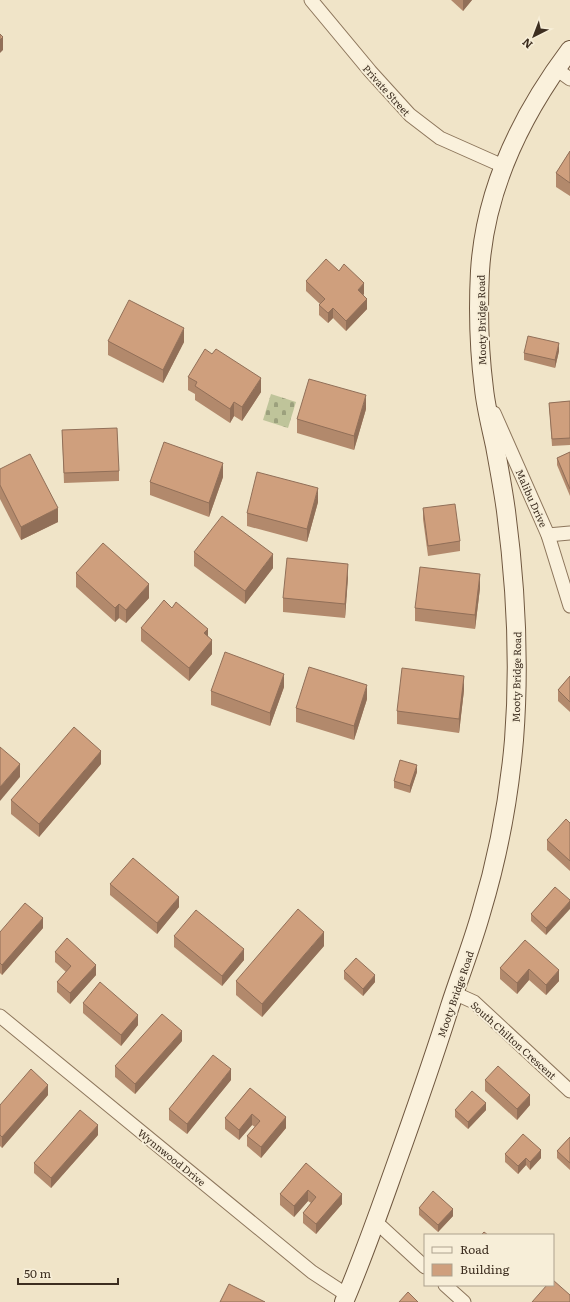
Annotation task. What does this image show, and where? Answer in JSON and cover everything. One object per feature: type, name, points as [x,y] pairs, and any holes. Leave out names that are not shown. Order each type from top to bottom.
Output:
[{"type":"main road","name":"Mooty Bridge Road","points":[[345,1299],[375,1221],[432,1062],[481,914],[498,849],[510,776],[516,702],[517,633],[511,555],[499,464],[485,393],[480,347],[480,271],[489,216],[503,166],[528,114],[563,74],[570,50]]},
{"type":"street","name":"Private Street","points":[[311,0],[370,72],[410,115],[440,138],[503,166]]},
{"type":"street","name":"Malibu Drive","points":[[485,393],[548,535],[570,606]]},
{"type":"street","points":[[548,535],[570,533]]},
{"type":"street","name":"South Chilton Crescent","points":[[454,992],[474,1002],[570,1091]]},
{"type":"street","name":"Wynnwood Drive","points":[[0,1016],[345,1299]]},
{"type":"street","points":[[375,1221],[424,1266]]},
{"type":"street","points":[[446,1286],[464,1302]]},
{"type":"green space","points":[[271,394],[296,402],[288,428],[263,420]]},
{"type":"building","points":[[570,151],[570,183],[556,173]]},
{"type":"building","points":[[326,259],[339,271],[344,264],[364,283],[358,290],[367,299],[346,321],[333,308],[328,313],[319,305],[325,299],[306,281]]},
{"type":"building","points":[[129,300],[184,328],[163,370],[108,341]]},
{"type":"building","points":[[528,336],[559,343],[555,360],[524,353]]},
{"type":"building","points":[[205,349],[212,354],[216,349],[261,378],[242,407],[234,402],[230,409],[195,386],[197,382],[188,377]]},
{"type":"building","points":[[309,379],[366,395],[354,436],[297,419]]},
{"type":"building","points":[[570,401],[570,438],[552,439],[549,403]]},
{"type":"building","points":[[117,428],[119,471],[64,473],[62,430]]},
{"type":"building","points":[[164,442],[223,463],[209,503],[150,482]]},
{"type":"building","points":[[570,452],[570,489],[557,458]]},
{"type":"building","points":[[30,454],[58,508],[21,527],[0,485],[0,469]]},
{"type":"building","points":[[257,472],[318,488],[307,529],[247,513]]},
{"type":"building","points":[[455,504],[460,541],[428,546],[423,508]]},
{"type":"building","points":[[222,516],[273,554],[245,591],[194,552]]},
{"type":"building","points":[[103,543],[149,584],[126,610],[119,604],[115,608],[76,573]]},
{"type":"building","points":[[287,558],[348,564],[345,604],[283,598]]},
{"type":"building","points":[[420,567],[480,574],[475,615],[415,608]]},
{"type":"building","points":[[164,600],[172,608],[176,602],[208,629],[204,633],[212,640],[189,668],[141,628]]},
{"type":"building","points":[[225,652],[284,674],[270,713],[211,691]]},
{"type":"building","points":[[309,667],[367,685],[354,726],[296,708]]},
{"type":"building","points":[[402,668],[464,676],[459,719],[397,711]]},
{"type":"building","points":[[570,676],[570,702],[558,690]]},
{"type":"building","points":[[74,727],[101,751],[39,824],[11,800]]},
{"type":"building","points":[[0,747],[20,764],[0,787]]},
{"type":"building","points":[[400,760],[417,765],[410,786],[394,781]]},
{"type":"building","points":[[566,819],[570,823],[570,861],[547,840]]},
{"type":"building","points":[[133,858],[179,897],[157,923],[110,884]]},
{"type":"building","points":[[555,887],[570,901],[546,928],[531,914]]},
{"type":"building","points":[[25,903],[43,918],[2,965],[0,963],[0,932]]},
{"type":"building","points":[[298,909],[324,932],[262,1004],[236,981]]},
{"type":"building","points":[[196,910],[244,949],[222,976],[174,936]]},
{"type":"building","points":[[67,938],[96,965],[70,993],[57,982],[71,966],[55,952]]},
{"type":"building","points":[[525,940],[559,970],[546,985],[529,969],[517,983],[500,968]]},
{"type":"building","points":[[356,958],[375,975],[363,989],[344,971]]},
{"type":"building","points":[[100,982],[138,1015],[121,1035],[83,1003]]},
{"type":"building","points":[[162,1014],[182,1031],[135,1084],[115,1066]]},
{"type":"building","points":[[213,1055],[231,1069],[187,1124],[169,1109]]},
{"type":"building","points":[[498,1066],[530,1095],[517,1109],[485,1080]]},
{"type":"building","points":[[31,1069],[48,1085],[2,1137],[0,1135],[0,1105]]},
{"type":"building","points":[[250,1088],[286,1117],[261,1147],[247,1136],[260,1121],[252,1114],[239,1130],[225,1118]]},
{"type":"building","points":[[472,1091],[486,1103],[468,1122],[455,1110]]},
{"type":"building","points":[[80,1110],[98,1125],[51,1178],[34,1163]]},
{"type":"building","points":[[523,1134],[541,1150],[530,1162],[526,1158],[518,1166],[505,1154]]},
{"type":"building","points":[[570,1137],[570,1163],[557,1151]]},
{"type":"building","points":[[306,1163],[342,1194],[316,1224],[303,1213],[316,1197],[308,1190],[294,1206],[280,1194]]},
{"type":"building","points":[[433,1191],[453,1209],[438,1225],[419,1208]]},
{"type":"building","points":[[554,1281],[570,1295],[570,1302],[532,1302],[546,1286],[554,1286]]},
{"type":"building","points":[[229,1284],[265,1302],[220,1302]]},
{"type":"building","points":[[408,1292],[418,1302],[399,1302]]}]
